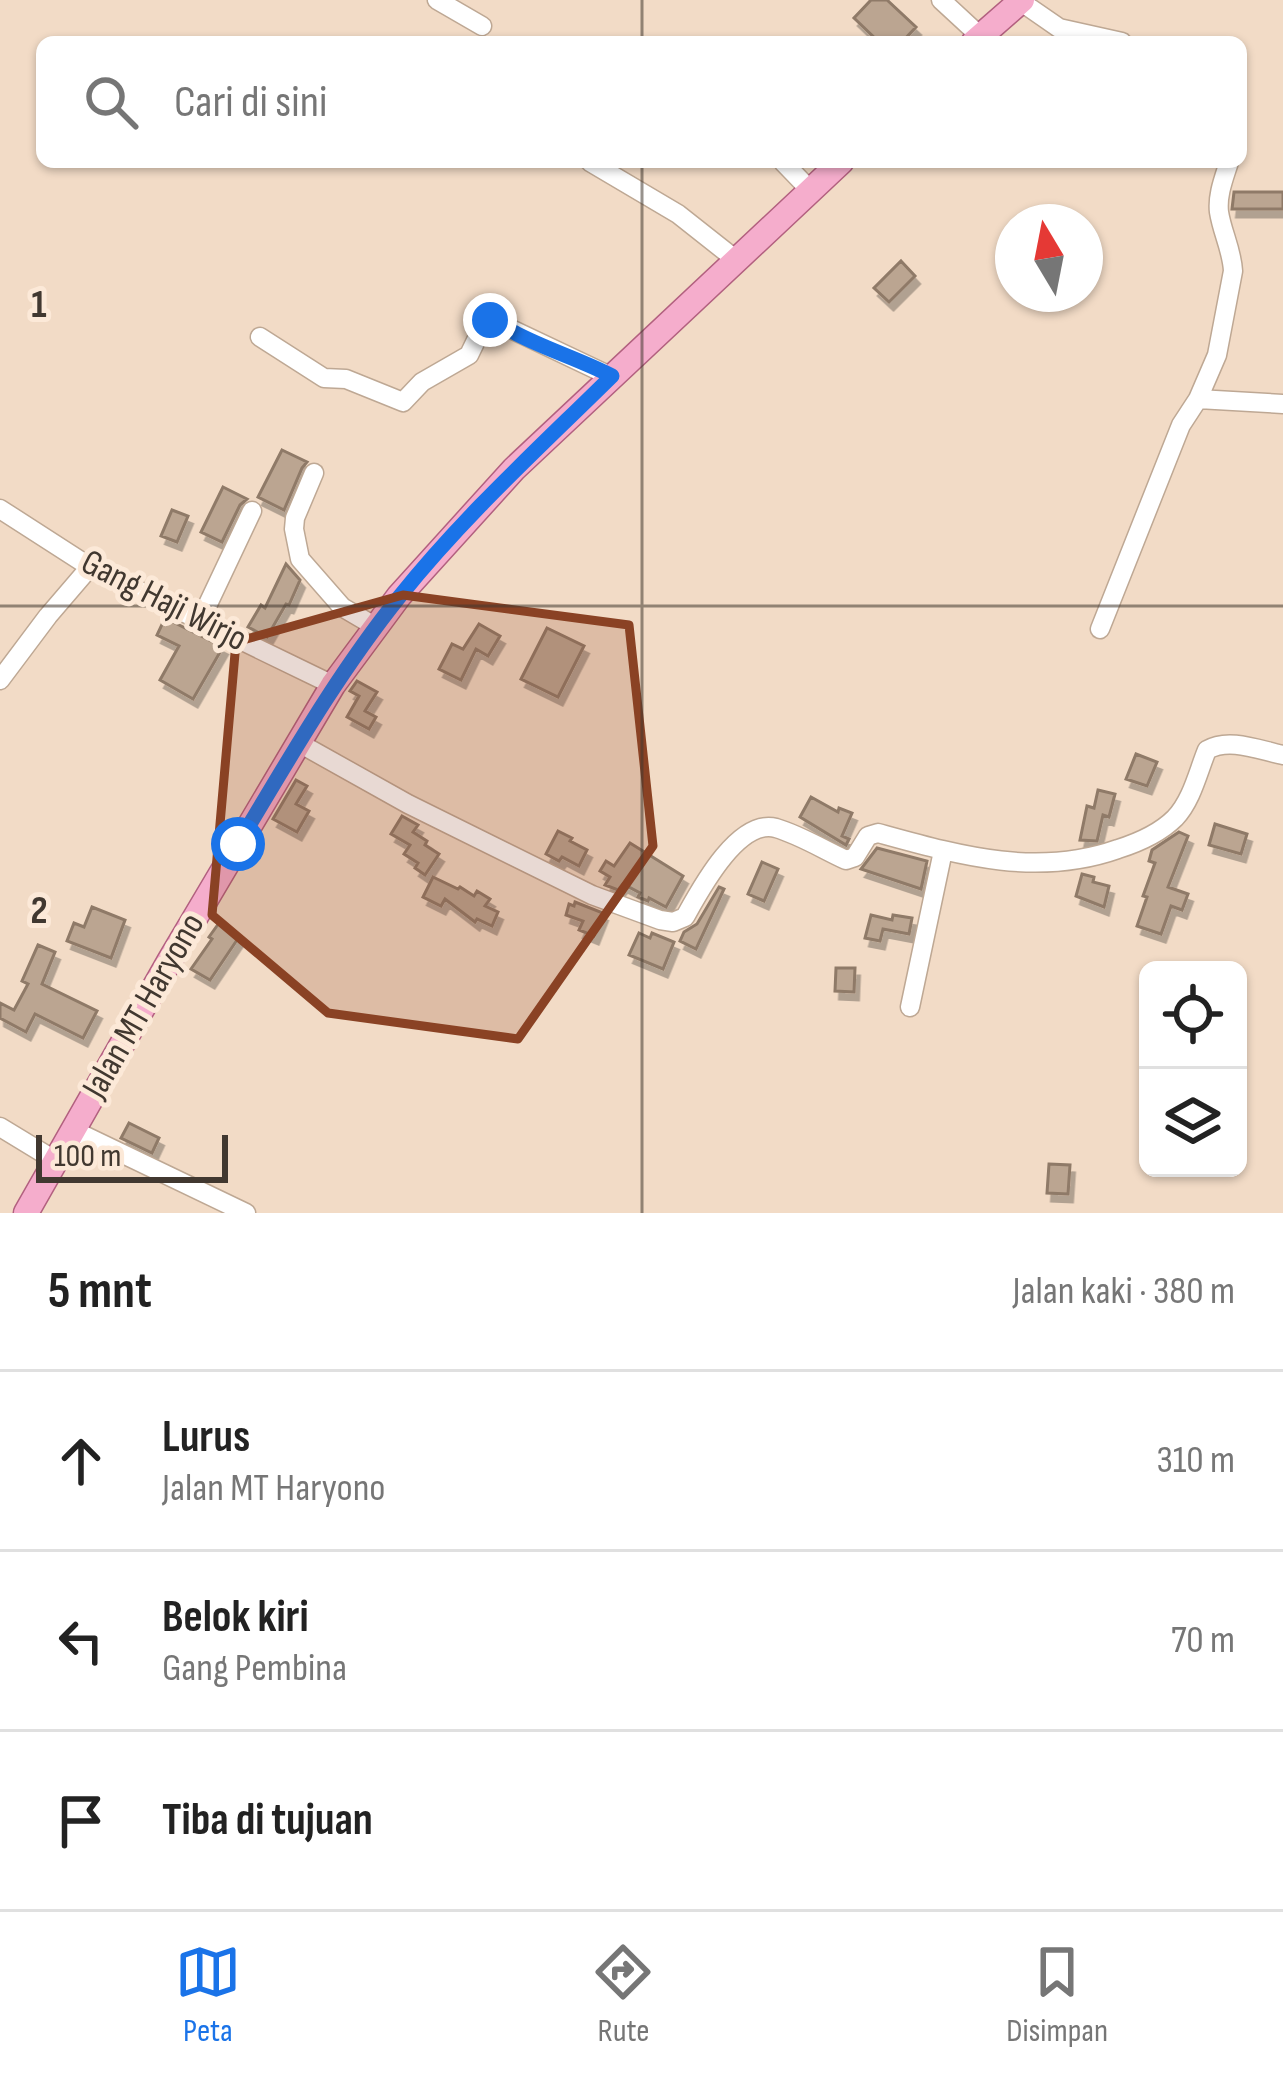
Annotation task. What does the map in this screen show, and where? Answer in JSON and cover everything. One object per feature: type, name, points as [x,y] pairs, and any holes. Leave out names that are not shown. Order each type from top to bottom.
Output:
[{"type":"main road","points":[[980,36],[1021,1]]},
{"type":"main road","name":"Jalan MT Haryono","points":[[26,1213],[334,685],[399,596],[477,508],[834,168]]},
{"type":"street","points":[[437,0],[482,26]]},
{"type":"street","points":[[941,0],[974,36]]},
{"type":"street","points":[[1021,1],[1059,28],[1095,36]]},
{"type":"street","points":[[600,168],[678,214],[735,259]]},
{"type":"street","points":[[789,168],[810,190]]},
{"type":"street","points":[[1100,629],[1181,425],[1217,355],[1233,271],[1218,210],[1227,168]]},
{"type":"street","points":[[260,337],[324,378],[346,379],[404,402],[422,382],[469,355],[484,325],[492,320],[612,376]]},
{"type":"street","points":[[1198,399],[1283,404]]},
{"type":"street","points":[[314,473],[295,518],[300,559],[342,608],[376,627]]},
{"type":"street","name":"Gang Haji Wirjo","points":[[0,509],[90,566],[334,685]]},
{"type":"street","points":[[200,622],[252,511]]},
{"type":"street","points":[[0,680],[90,566]]},
{"type":"street","points":[[299,743],[408,804],[592,895],[673,922],[686,917],[713,869],[753,830],[774,827],[846,860],[855,857],[871,833],[943,851],[1034,864],[1071,863],[1132,844],[1175,817],[1211,746],[1227,743],[1283,755]]},
{"type":"street","points":[[910,1007],[943,851]]},
{"type":"street","points":[[0,1127],[56,1161]]},
{"type":"street","points":[[73,1130],[246,1213]]},
{"type":"highlighted area","points":[[403,595],[629,625],[653,846],[518,1039],[328,1013],[212,915],[236,642]]},
{"type":"building","points":[[871,0],[887,0],[916,27],[908,36],[873,36],[854,18]]},
{"type":"building","points":[[1234,192],[1283,192],[1283,209],[1232,209]]},
{"type":"building","points":[[901,261],[915,276],[889,302],[874,288]]},
{"type":"building","points":[[282,450],[307,462],[284,510],[258,497]]},
{"type":"building","points":[[223,487],[247,499],[222,542],[201,532]]},
{"type":"building","points":[[172,510],[188,516],[177,542],[161,536]]},
{"type":"building","points":[[286,564],[300,580],[267,637],[248,627],[261,605],[265,608]]},
{"type":"building","points":[[165,618],[223,647],[193,699],[160,680],[179,646],[157,635]]},
{"type":"building","points":[[479,624],[500,636],[488,656],[476,649],[461,680],[439,669],[452,644],[463,649]]},
{"type":"building","points":[[547,628],[584,646],[558,697],[521,679]]},
{"type":"building","points":[[357,681],[377,692],[365,711],[376,717],[369,729],[347,717],[359,696],[350,691]]},
{"type":"building","points":[[1136,754],[1157,762],[1147,786],[1126,779]]},
{"type":"building","points":[[296,780],[307,786],[296,804],[309,811],[297,832],[273,819]]},
{"type":"building","points":[[1098,790],[1115,794],[1109,817],[1103,815],[1097,841],[1080,840],[1087,806],[1094,808]]},
{"type":"building","points":[[811,797],[838,812],[839,808],[852,813],[842,836],[849,839],[846,845],[800,817]]},
{"type":"building","points":[[402,816],[418,825],[413,832],[439,854],[425,875],[404,854],[410,845],[391,834]]},
{"type":"building","points":[[1215,824],[1247,834],[1241,854],[1209,845]]},
{"type":"building","points":[[558,831],[587,850],[579,866],[546,854]]},
{"type":"building","points":[[1179,832],[1188,836],[1168,887],[1188,894],[1182,910],[1171,906],[1161,934],[1137,926],[1155,863],[1149,861],[1152,850]]},
{"type":"building","points":[[630,843],[683,876],[666,907],[638,897],[640,893],[623,884],[618,890],[605,885],[610,877],[600,871],[606,861],[614,866]]},
{"type":"building","points":[[877,848],[927,861],[921,889],[861,869]]},
{"type":"building","points":[[762,862],[778,869],[764,901],[748,894]]},
{"type":"building","points":[[1082,874],[1109,886],[1104,907],[1076,896]]},
{"type":"building","points":[[433,877],[490,899],[485,906],[498,912],[492,926],[475,922],[445,899],[441,906],[423,897]]},
{"type":"building","points":[[719,887],[724,889],[696,949],[680,941],[697,924]]},
{"type":"building","points":[[569,904],[603,913],[594,936],[579,930],[583,921],[566,915]]},
{"type":"building","points":[[92,907],[125,920],[111,958],[67,941],[74,923],[84,927]]},
{"type":"building","points":[[871,915],[912,918],[909,934],[883,929],[880,941],[865,938]]},
{"type":"building","points":[[219,923],[239,937],[210,980],[191,969]]},
{"type":"building","points":[[639,933],[674,942],[663,969],[629,955]]},
{"type":"building","points":[[38,945],[55,952],[42,984],[97,1011],[83,1038],[35,1014],[26,1032],[0,1018],[0,1003],[14,1010],[28,984],[22,981]]},
{"type":"building","points":[[836,968],[855,968],[854,992],[835,991]]},
{"type":"building","points":[[129,1123],[159,1138],[152,1153],[121,1138]]},
{"type":"building","points":[[1049,1164],[1070,1165],[1068,1194],[1047,1193]]},
{"type":"route","points":[[238,844],[334,685],[399,596],[514,469],[612,376],[490,320]]}]
